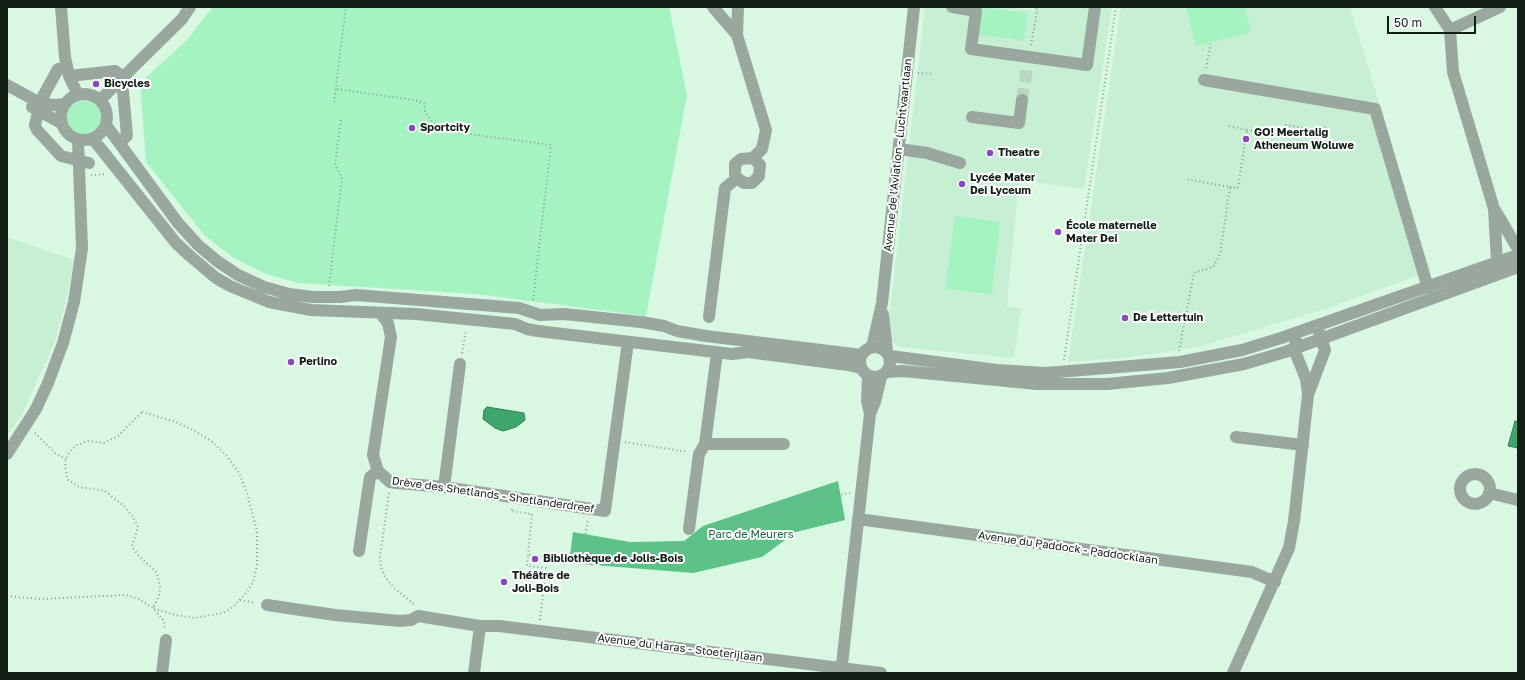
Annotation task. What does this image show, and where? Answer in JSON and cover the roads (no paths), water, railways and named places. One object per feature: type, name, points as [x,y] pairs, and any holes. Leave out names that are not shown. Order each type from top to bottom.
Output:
[{"type":"street","points":[[61,7],[68,71],[78,95]]},
{"type":"street","points":[[100,100],[182,19],[190,7]]},
{"type":"street","points":[[713,7],[737,35]]},
{"type":"street","points":[[738,7],[737,35],[766,130],[762,149],[752,158]]},
{"type":"street","name":"Avenue de l'Aviation - Luchtvaartlaan","points":[[872,347],[882,303],[914,7]]},
{"type":"street","points":[[952,7],[976,11],[971,48],[1028,63],[1087,65],[1095,7]]},
{"type":"street","points":[[1435,7],[1450,30],[1453,72],[1494,210],[1497,262]]},
{"type":"street","points":[[1450,30],[1500,7]]},
{"type":"street","points":[[110,159],[85,168],[61,156],[37,130],[35,125],[39,107],[58,69],[68,71],[115,71],[120,80],[123,91],[127,136],[119,143]]},
{"type":"street","points":[[1204,80],[1375,109],[1428,288]]},
{"type":"street","points":[[7,86],[61,123],[67,134],[78,140],[93,139],[99,136],[106,124],[106,111],[100,100],[88,94],[78,95],[65,104],[61,109],[61,123]]},
{"type":"street","points":[[7,92],[39,107],[65,104]]},
{"type":"street","points":[[972,117],[1019,124],[1022,100]]},
{"type":"street","points":[[106,124],[178,223],[198,245],[217,261],[238,275],[264,287],[290,294],[327,297],[356,295],[519,308],[540,315],[564,314],[641,322],[664,326],[676,331],[706,336],[862,355]]},
{"type":"street","points":[[93,139],[176,243],[216,278],[230,286],[269,302],[298,308],[467,319],[515,324],[527,329],[717,353],[732,354],[748,352],[848,365],[874,373],[903,371],[1037,384],[1107,384],[1168,378],[1244,364],[1294,349],[1518,267]]},
{"type":"street","points":[[7,454],[36,409],[63,343],[74,302],[82,248],[85,168],[78,140]]},
{"type":"street","points":[[899,149],[927,152],[960,163]]},
{"type":"street","points":[[741,158],[752,158],[760,165],[759,176],[756,181],[748,184],[737,178],[734,169],[735,164],[741,158]]},
{"type":"street","points":[[709,317],[725,188],[737,178]]},
{"type":"street","points":[[1494,210],[1518,248]]},
{"type":"street","points":[[888,354],[997,370],[1062,373],[1180,362],[1242,350],[1428,288],[1518,255]]},
{"type":"street","name":"Avenue de l'Aviation - Luchtvaartlaan","points":[[882,303],[884,336],[888,354]]},
{"type":"street","name":"Drève des Shetlands - Shetlanderdreef","points":[[380,313],[388,323],[391,337],[373,455],[378,471],[390,482],[444,487],[605,511],[628,342]]},
{"type":"street","points":[[1233,673],[1289,548],[1308,395],[1325,350],[1316,326]]},
{"type":"street","points":[[1298,332],[1294,349],[1306,379],[1308,395]]},
{"type":"street","points":[[841,670],[870,414],[867,401],[874,373],[891,362],[888,354],[880,347],[872,347],[862,355],[860,359],[874,373]]},
{"type":"street","points":[[689,529],[699,454],[705,444],[717,353]]},
{"type":"street","points":[[444,487],[460,364]]},
{"type":"street","points":[[1236,437],[1302,445]]},
{"type":"street","points":[[705,444],[784,444]]},
{"type":"street","points":[[358,551],[370,477],[378,471]]},
{"type":"street","points":[[1489,493],[1518,500]]},
{"type":"street","name":"Avenue du Paddock - Paddocklaan","points":[[858,519],[1252,572],[1275,582]]},
{"type":"street","name":"Avenue du Haras - Stoeterijlaan","points":[[266,605],[335,615],[400,621],[411,620],[418,616],[480,626],[500,626],[539,630],[841,670],[881,673]]},
{"type":"street","points":[[474,673],[480,626]]},
{"type":"street","points":[[162,673],[166,640]]},
{"type":"tunnel","points":[[1022,100],[1027,68]]},
{"type":"place","name":"Bicycles","points":[[96,84]]},
{"type":"place","name":"Sportcity","points":[[412,128]]},
{"type":"place","name":"GO! Meertalig Atheneum Woluwe","points":[[1246,139]]},
{"type":"place","name":"Theatre","points":[[990,153]]},
{"type":"place","name":"Lycée Mater Dei Lyceum","points":[[962,184]]},
{"type":"place","name":"École maternelle Mater Dei","points":[[1058,232]]},
{"type":"place","name":"De Lettertuin","points":[[1125,318]]},
{"type":"place","name":"Perlino","points":[[291,362]]},
{"type":"place","name":"Bibliothèque de Jolis-Bois","points":[[535,559]]},
{"type":"place","name":"Théâtre de Joli-Bois","points":[[504,582]]},
{"type":"park label","name":"Parc de Meurers","points":[[751,535]]}]
